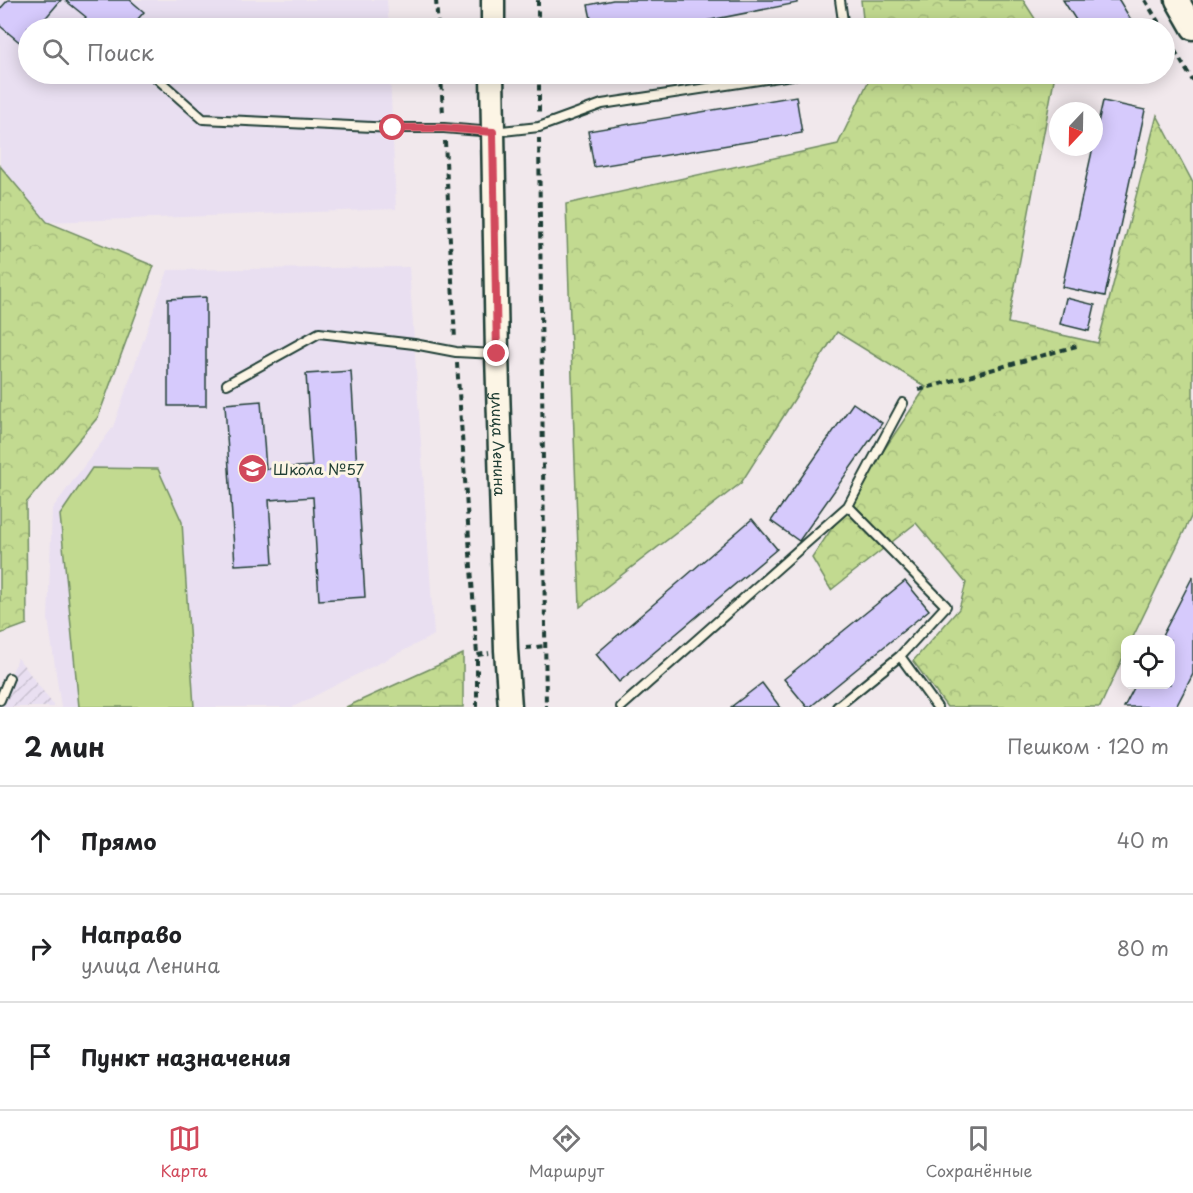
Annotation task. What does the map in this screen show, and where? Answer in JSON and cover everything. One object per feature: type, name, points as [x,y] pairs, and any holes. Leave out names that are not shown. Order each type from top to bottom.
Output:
[{"type":"main road","points":[[493,0],[493,18]]},
{"type":"main road","points":[[1177,0],[1193,28]]},
{"type":"main road","name":"улица Ленина","points":[[492,84],[497,354],[506,650],[510,707]]},
{"type":"lane","points":[[840,0],[843,18]]},
{"type":"lane","points":[[163,84],[203,119],[393,128],[444,128],[493,132],[539,127],[602,104],[734,84]]},
{"type":"lane","points":[[227,384],[319,333],[414,344],[456,352],[497,354]]},
{"type":"lane","points":[[621,707],[848,506],[903,403]]},
{"type":"lane","points":[[837,707],[900,656],[946,606],[848,506]]},
{"type":"lane","points":[[900,656],[937,707]]},
{"type":"lane","points":[[0,700],[9,678]]},
{"type":"path","points":[[436,0],[437,18]]},
{"type":"path","points":[[538,0],[538,18]]},
{"type":"path","points":[[1145,0],[1156,18]]},
{"type":"path","points":[[1175,51],[1193,81]]},
{"type":"path","points":[[539,84],[546,707]]},
{"type":"path","points":[[919,390],[1080,345]]},
{"type":"shaded area","points":[[0,0],[387,0],[388,18],[18,18],[18,84],[390,84],[396,209],[47,222],[0,166]]},
{"type":"shaded area","name":"Школа №57","points":[[409,267],[434,635],[293,707],[61,707],[48,619],[52,509],[113,427],[168,270]]},
{"type":"shaded area","points":[[18,658],[55,707],[0,707],[0,700]]},
{"type":"green space","points":[[861,0],[1023,0],[1035,18],[863,18]]},
{"type":"green space","points":[[867,84],[1053,84],[1008,323],[1098,343],[1157,115],[1193,183],[1193,508],[1191,517],[1134,635],[1121,635],[1121,662],[1100,707],[947,707],[913,661],[959,609],[966,583],[916,523],[831,590],[812,558],[926,387],[837,332],[741,483],[580,607],[566,204],[838,144]]},
{"type":"green space","points":[[0,166],[47,222],[154,266],[98,417],[26,503],[27,624],[0,634]]},
{"type":"green space","points":[[92,468],[158,469],[182,522],[194,707],[79,707],[60,515]]},
{"type":"green space","points":[[463,654],[463,707],[346,707]]},
{"type":"building","points":[[8,0],[61,0],[46,18],[18,18],[18,41],[0,26],[0,9]]},
{"type":"building","points":[[65,0],[130,0],[144,12],[139,18],[86,17]]},
{"type":"building","points":[[613,0],[797,0],[797,3],[721,18],[591,18],[588,5]]},
{"type":"building","points":[[1063,0],[1119,0],[1130,18],[1075,18]]},
{"type":"building","points":[[796,96],[802,133],[594,167],[588,131]]},
{"type":"building","points":[[1103,102],[1145,110],[1105,296],[1062,287],[1091,156],[1103,156]]},
{"type":"building","points":[[206,297],[206,406],[168,406],[168,299]]},
{"type":"building","points":[[1066,298],[1095,305],[1089,331],[1060,324]]},
{"type":"building","points":[[351,371],[365,597],[319,600],[313,497],[269,500],[273,563],[235,565],[225,404],[261,401],[266,469],[312,466],[306,374]]},
{"type":"building","points":[[853,403],[882,423],[799,541],[771,521]]},
{"type":"building","points":[[752,519],[777,549],[619,682],[596,654]]},
{"type":"building","points":[[1193,576],[1193,674],[1176,707],[1124,707],[1133,689],[1175,689],[1175,635],[1163,635]]},
{"type":"building","points":[[905,581],[929,610],[810,707],[807,707],[784,679]]},
{"type":"building","points":[[762,683],[780,707],[731,707]]},
{"type":"place","name":"Школа №57","points":[[252,468]]},
{"type":"route","points":[[393,128],[444,128],[493,132],[497,354]]}]
